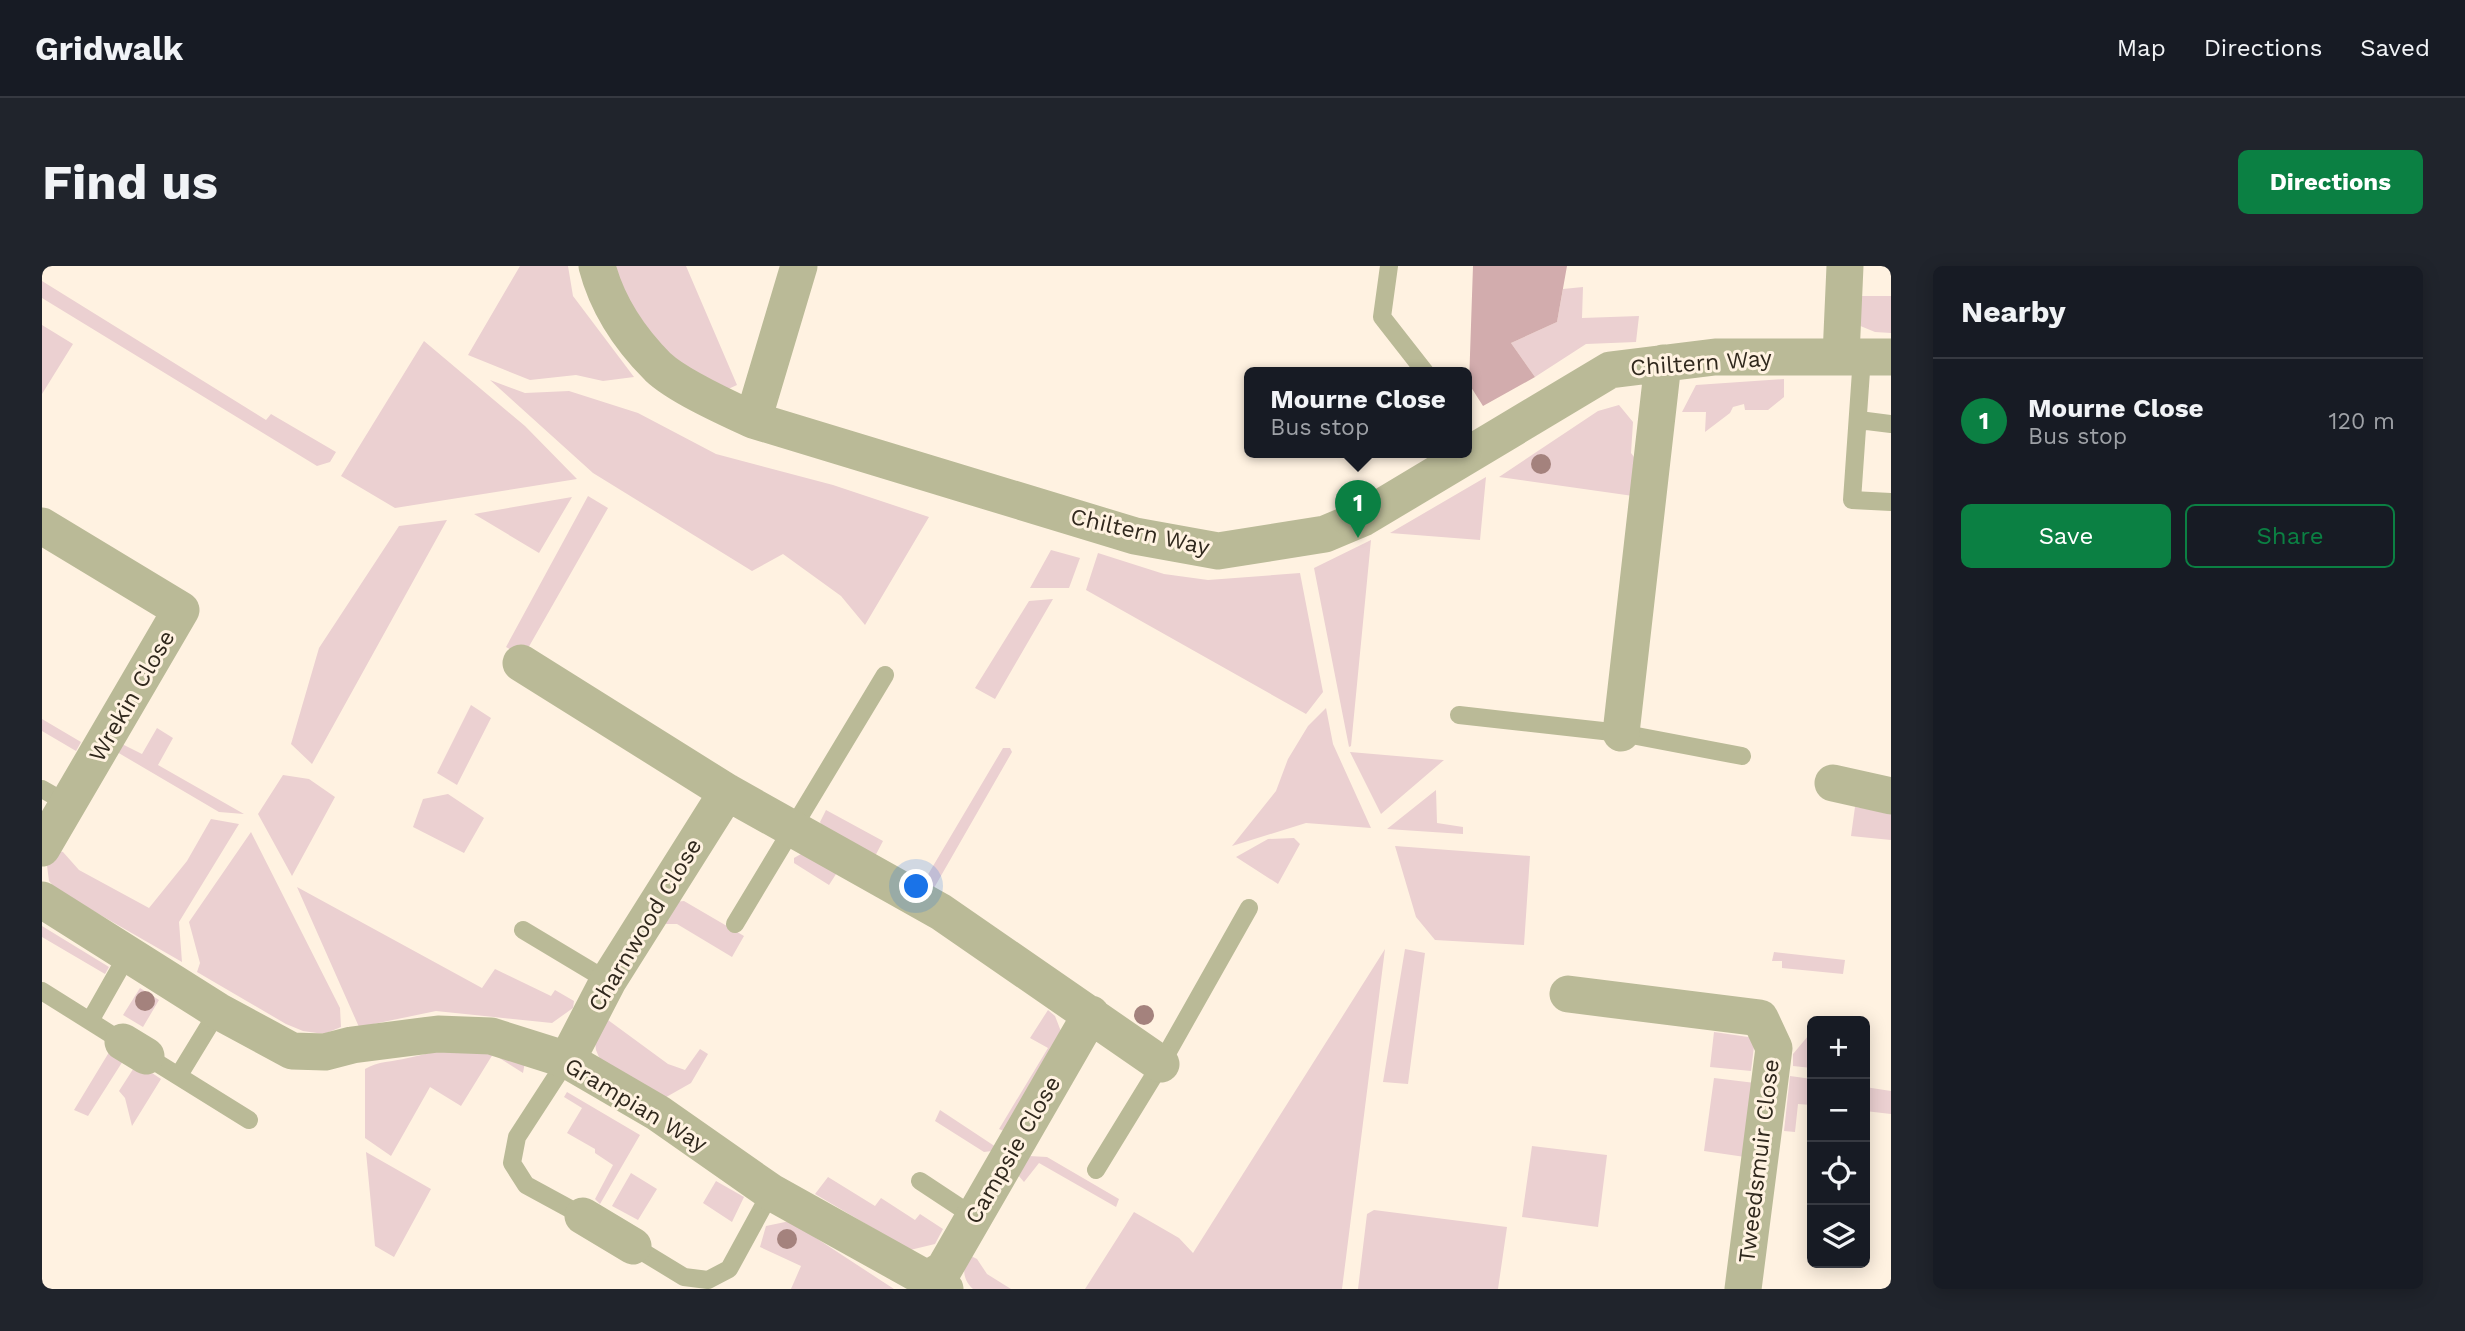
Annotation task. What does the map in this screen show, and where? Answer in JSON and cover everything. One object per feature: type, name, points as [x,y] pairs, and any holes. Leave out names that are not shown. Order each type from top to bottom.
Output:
[{"type":"street","name":"Chiltern Way","points":[[597,266],[614,311],[659,368],[721,405],[753,420],[1135,536],[1218,551],[1286,543],[1325,534],[1363,518],[1456,458]]},
{"type":"street","points":[[753,420],[799,266]]},
{"type":"street","points":[[1845,266],[1865,357]]},
{"type":"street","name":"Chiltern Way","points":[[1472,448],[1610,370],[1715,357],[1865,357]]},
{"type":"street","points":[[1621,733],[1663,363]]},
{"type":"street","name":"Wrekin Close","points":[[42,526],[181,610],[56,797],[42,848]]},
{"type":"street","points":[[521,663],[726,792],[941,912],[1161,1065]]},
{"type":"street","points":[[1833,783],[1891,796]]},
{"type":"street","name":"Charnwood Close","points":[[567,1060],[608,981],[726,792]]},
{"type":"street","name":"Grampian Way","points":[[42,900],[218,1011],[292,1051],[325,1052],[352,1045],[438,1034],[491,1036],[567,1060],[658,1113],[771,1192],[932,1286]]},
{"type":"street","name":"Tweedsmuir Close","points":[[1568,994],[1760,1018],[1765,1026],[1773,1048],[1743,1289]]},
{"type":"street","name":"Campsie Close","points":[[932,1286],[976,1218],[1091,1014]]},
{"type":"street","points":[[583,1216],[633,1245]]},
{"type":"lane","points":[[1388,266],[1382,317],[1421,367]]},
{"type":"lane","points":[[1865,357],[1852,500],[1891,502]]},
{"type":"lane","points":[[1859,420],[1891,424]]},
{"type":"lane","points":[[735,924],[885,675]]},
{"type":"lane","points":[[1460,715],[1621,733],[1742,756]]},
{"type":"lane","points":[[1096,1170],[1161,1065],[1249,908]]},
{"type":"lane","points":[[523,930],[608,981]]},
{"type":"lane","points":[[90,1021],[128,954]]},
{"type":"lane","points":[[42,991],[248,1120]]},
{"type":"lane","points":[[179,1075],[218,1011]]},
{"type":"lane","points":[[567,1060],[517,1137],[512,1163],[526,1185],[583,1216]]},
{"type":"lane","points":[[920,1181],[976,1218]]},
{"type":"lane","points":[[633,1245],[684,1277],[708,1280],[729,1269],[771,1192]]},
{"type":"shaded area","points":[[520,266],[568,266],[573,296],[634,377],[603,381],[576,375],[530,380],[468,355]]},
{"type":"shaded area","points":[[608,266],[686,266],[737,385],[726,390],[664,354],[631,322]]},
{"type":"shaded area","points":[[1473,266],[1567,266],[1557,322],[1511,343],[1535,377],[1483,406],[1472,389],[1472,367],[1470,367]]},
{"type":"shaded area","points":[[42,281],[266,420],[271,414],[336,452],[330,462],[317,466],[42,298]]},
{"type":"shaded area","points":[[1583,287],[1582,318],[1639,316],[1636,342],[1586,344],[1535,377],[1511,343],[1557,322],[1563,289]]},
{"type":"shaded area","points":[[1862,296],[1891,296],[1891,333],[1875,332],[1858,325]]},
{"type":"shaded area","points":[[42,325],[73,344],[42,394]]},
{"type":"shaded area","points":[[424,341],[525,426],[577,479],[395,508],[341,476]]},
{"type":"shaded area","points":[[1784,379],[1784,397],[1768,410],[1745,410],[1744,404],[1733,407],[1730,413],[1705,432],[1706,412],[1682,412],[1696,385]]},
{"type":"shaded area","points":[[490,380],[525,393],[569,391],[638,413],[716,454],[833,485],[929,517],[865,625],[841,596],[783,554],[752,571],[593,473]]},
{"type":"shaded area","points":[[1619,405],[1633,422],[1631,453],[1637,461],[1633,496],[1499,477],[1598,411]]},
{"type":"shaded area","points":[[1486,477],[1480,540],[1390,533]]},
{"type":"shaded area","points":[[588,496],[608,508],[523,657],[506,647]]},
{"type":"shaded area","points":[[572,497],[539,553],[474,514]]},
{"type":"shaded area","points":[[447,520],[312,764],[291,744],[319,648],[399,526]]},
{"type":"shaded area","points":[[1371,540],[1351,746],[1349,747],[1314,568]]},
{"type":"shaded area","points":[[1051,550],[1080,558],[1069,588],[1030,588]]},
{"type":"shaded area","points":[[1098,553],[1164,574],[1208,580],[1300,573],[1323,692],[1306,714],[1086,590]]},
{"type":"shaded area","points":[[1053,599],[995,699],[975,688],[1029,601]]},
{"type":"shaded area","points":[[471,705],[491,718],[457,785],[437,773]]},
{"type":"shaded area","points":[[1326,708],[1333,744],[1371,828],[1306,823],[1232,846],[1276,791],[1288,759],[1308,726]]},
{"type":"shaded area","points":[[42,719],[81,742],[76,751],[42,731]]},
{"type":"shaded area","points":[[157,728],[173,738],[158,765],[244,814],[219,812],[117,752],[120,743],[142,754]]},
{"type":"shaded area","points":[[1003,748],[1010,748],[1012,752],[934,888],[923,883]]},
{"type":"shaded area","points":[[1350,752],[1443,760],[1444,760],[1381,814]]},
{"type":"shaded area","points":[[283,775],[309,779],[335,797],[292,876],[258,814]]},
{"type":"shaded area","points":[[1436,790],[1437,823],[1463,827],[1463,834],[1387,829]]},
{"type":"shaded area","points":[[448,794],[484,818],[464,853],[413,827],[423,799]]},
{"type":"shaded area","points":[[1855,807],[1891,812],[1891,840],[1851,836]]},
{"type":"shaded area","points":[[826,810],[883,841],[872,862],[829,838],[820,822]]},
{"type":"shaded area","points":[[211,819],[239,824],[179,922],[182,962],[57,890],[49,881],[46,858],[54,850],[63,852],[79,870],[149,908],[187,861]]},
{"type":"shaded area","points":[[251,832],[340,1008],[341,1027],[324,1034],[303,1031],[286,1024],[197,972],[200,963],[189,922]]},
{"type":"shaded area","points":[[1294,838],[1300,844],[1278,884],[1236,857],[1268,839]]},
{"type":"shaded area","points":[[1395,846],[1530,856],[1524,945],[1435,940],[1416,917]]},
{"type":"shaded area","points":[[801,854],[838,871],[829,885],[794,863],[794,858]]},
{"type":"shaded area","points":[[297,887],[482,988],[495,969],[551,996],[555,990],[574,1001],[573,1008],[552,1023],[436,1011],[359,1027]]},
{"type":"shaded area","points":[[684,901],[744,936],[732,957],[677,924],[663,924],[674,902]]},
{"type":"shaded area","points":[[42,926],[109,967],[105,974],[42,937]]},
{"type":"shaded area","points":[[1385,949],[1342,1289],[1085,1289],[1134,1212],[1179,1238],[1193,1253]]},
{"type":"shaded area","points":[[1405,949],[1425,953],[1408,1084],[1383,1082]]},
{"type":"shaded area","points":[[1774,952],[1845,960],[1843,974],[1782,968],[1782,961],[1772,961]]},
{"type":"shaded area","points":[[140,988],[159,1000],[143,1027],[123,1015]]},
{"type":"shaded area","points":[[1048,1010],[1055,1016],[1062,1034],[1004,1131],[999,1129],[1048,1048],[1030,1038]]},
{"type":"shaded area","points":[[608,1020],[668,1064],[685,1070],[700,1049],[708,1054],[691,1083],[661,1100],[601,1062],[594,1034]]},
{"type":"shaded area","points":[[1714,1032],[1755,1038],[1751,1071],[1710,1067]]},
{"type":"shaded area","points":[[1807,1037],[1807,1067],[1793,1066],[1793,1054]]},
{"type":"shaded area","points":[[484,1043],[525,1062],[523,1073],[493,1054],[461,1106],[430,1087],[391,1156],[365,1138],[365,1069],[380,1063]]},
{"type":"shaded area","points":[[114,1044],[128,1053],[88,1116],[74,1110]]},
{"type":"shaded area","points":[[137,1063],[161,1079],[132,1126],[125,1098],[119,1091]]},
{"type":"shaded area","points":[[1790,1076],[1807,1078],[1807,1105],[1798,1104],[1795,1132],[1784,1131]]},
{"type":"shaded area","points":[[1714,1078],[1755,1083],[1745,1157],[1704,1151]]},
{"type":"shaded area","points":[[1870,1088],[1891,1091],[1891,1114],[1870,1112]]},
{"type":"shaded area","points":[[567,1092],[640,1135],[600,1204],[595,1199],[613,1165],[595,1153],[595,1149],[567,1133],[582,1108],[564,1097]]},
{"type":"shaded area","points":[[940,1110],[996,1147],[992,1151],[984,1152],[935,1121]]},
{"type":"shaded area","points":[[1532,1146],[1607,1155],[1598,1227],[1522,1217]]},
{"type":"shaded area","points":[[366,1152],[431,1189],[394,1257],[375,1246]]},
{"type":"shaded area","points":[[1029,1156],[1047,1157],[1119,1199],[1116,1207],[1039,1163],[1024,1182],[1018,1175]]},
{"type":"shaded area","points":[[631,1173],[657,1189],[638,1220],[612,1206]]},
{"type":"shaded area","points":[[828,1177],[875,1206],[881,1198],[915,1220],[920,1214],[943,1229],[935,1244],[910,1250],[815,1194]]},
{"type":"shaded area","points":[[716,1181],[744,1197],[732,1222],[703,1203]]},
{"type":"shaded area","points":[[1374,1210],[1507,1227],[1498,1289],[1358,1289],[1367,1214]]},
{"type":"shaded area","points":[[790,1221],[894,1289],[791,1289],[801,1266],[760,1247],[766,1226]]},
{"type":"shaded area","points":[[969,1255],[977,1259],[987,1274],[1011,1289],[973,1289],[964,1272]]},
{"type":"place","name":"Mourne Close","points":[[1358,538]]}]
